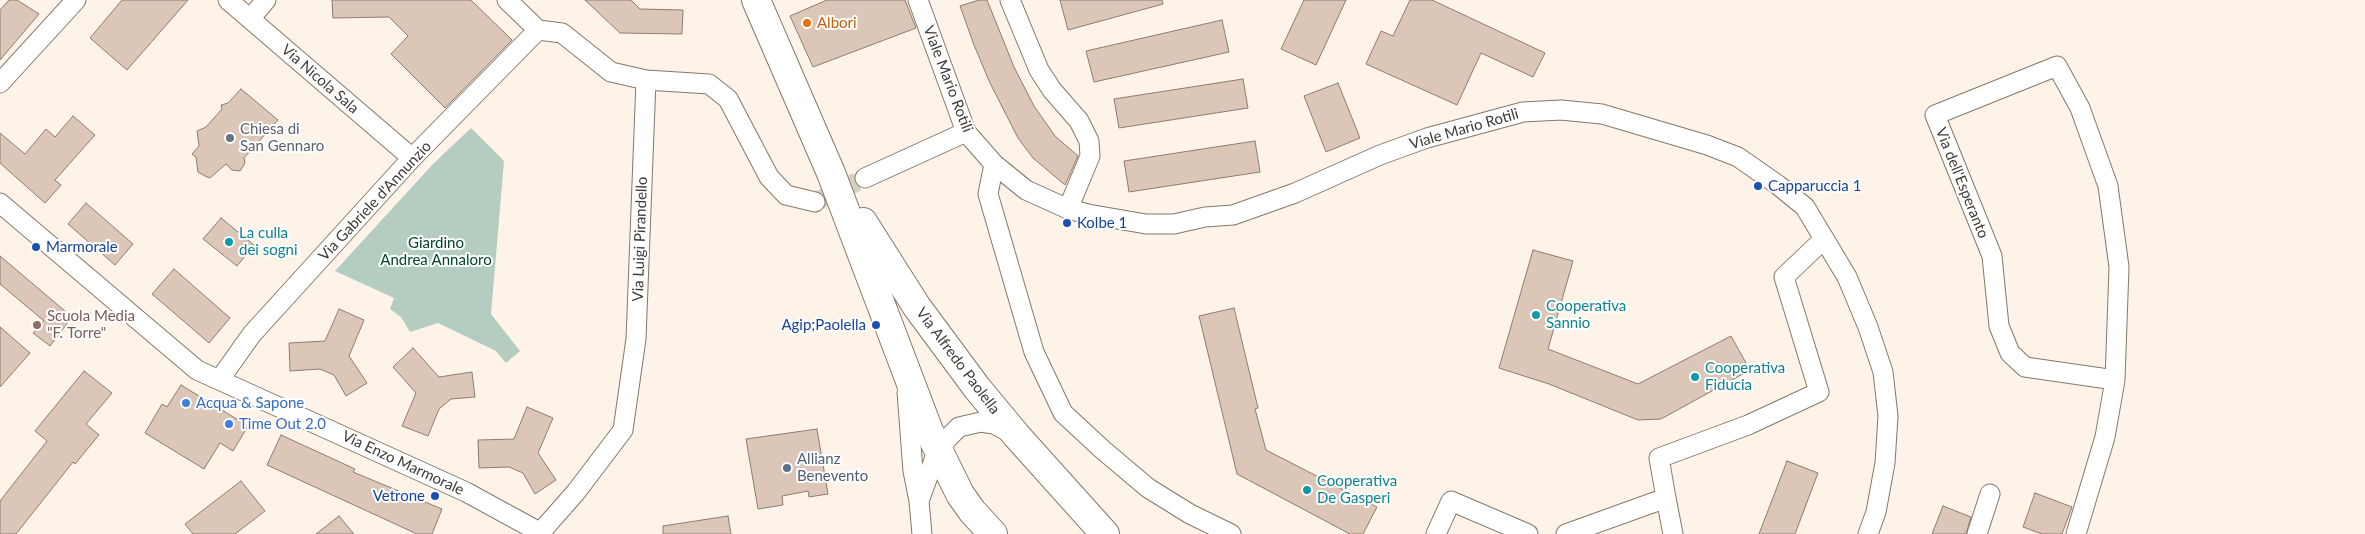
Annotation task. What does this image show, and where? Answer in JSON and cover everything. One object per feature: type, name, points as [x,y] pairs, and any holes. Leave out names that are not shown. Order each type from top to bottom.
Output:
[{"type":"main road","name":"Via Alfredo Paolella","points":[[756,0],[830,173],[929,432],[960,494],[972,511],[993,534]]},
{"type":"main road","name":"Via Alfredo Paolella","points":[[830,173],[917,307],[1016,435],[1103,533]]},
{"type":"street","points":[[0,83],[76,0]]},
{"type":"street","name":"Via Nicola Sala","points":[[228,0],[412,158]]},
{"type":"street","points":[[250,19],[266,0]]},
{"type":"street","points":[[508,0],[538,30],[562,32],[612,72],[646,80],[709,84],[728,99],[769,177],[786,195],[815,202]]},
{"type":"street","name":"Viale Mario Rotili","points":[[918,0],[966,132],[994,164],[1026,190],[1068,209],[1146,224],[1174,224],[1205,217],[1233,215],[1295,192],[1380,155],[1427,138],[1523,112],[1561,110],[1602,114],[1707,145],[1738,158],[1778,185],[1805,207],[1847,278],[1868,326],[1883,372],[1888,416],[1886,462],[1876,512],[1868,534]]},
{"type":"street","points":[[1010,0],[1038,70],[1052,90],[1079,121],[1089,141],[1090,156],[1068,209]]},
{"type":"street","name":"Via Gabriele d'Annunzio","points":[[220,379],[252,334],[412,158],[538,30]]},
{"type":"street","name":"Via dell'Esperanto","points":[[2076,534],[2105,438],[2115,380],[2119,267],[2108,186],[2080,108],[2057,66],[1935,115],[1992,256],[1999,326],[2010,354],[2025,367],[2115,380]]},
{"type":"street","name":"Via Luigi Pirandello","points":[[540,534],[576,492],[623,430],[636,339],[646,80]]},
{"type":"street","points":[[865,178],[966,132]]},
{"type":"street","points":[[994,164],[988,194],[1034,352],[1063,413],[1148,488],[1190,514],[1231,534]]},
{"type":"street","name":"Via Enzo Marmorale","points":[[0,203],[197,370],[466,492],[540,534]]},
{"type":"street","points":[[1673,534],[1659,458],[1748,425],[1819,392],[1784,277],[1824,239]]},
{"type":"street","points":[[904,365],[912,471],[919,501],[922,534]]},
{"type":"street","points":[[919,501],[938,449],[960,427],[980,422],[994,424],[1016,435]]},
{"type":"street","points":[[1976,534],[1990,494]]},
{"type":"street","points":[[1566,534],[1666,498]]},
{"type":"street","points":[[1436,534],[1451,501],[1528,534]]},
{"type":"green space","name":"Giardino Andrea Annaloro","points":[[471,128],[504,161],[491,314],[520,351],[506,363],[496,351],[438,323],[410,332],[401,317],[390,309],[394,298],[335,271],[433,164]]},
{"type":"building","points":[[9,0],[17,0],[39,14],[0,60],[0,10]]},
{"type":"building","points":[[122,0],[188,0],[127,70],[90,38]]},
{"type":"building","points":[[332,0],[471,0],[512,40],[445,108],[391,54],[408,36],[389,17],[333,18]]},
{"type":"building","points":[[585,0],[631,0],[640,9],[683,10],[682,34],[620,33]]},
{"type":"building","points":[[827,0],[905,0],[916,28],[813,67],[790,16]]},
{"type":"building","points":[[979,0],[987,0],[1014,67],[1034,106],[1055,136],[1078,156],[1065,185],[1033,158],[1018,138],[990,83],[960,6]]},
{"type":"building","points":[[1060,0],[1162,0],[1163,4],[1068,30]]},
{"type":"building","points":[[1304,0],[1346,0],[1316,65],[1281,49]]},
{"type":"building","points":[[1410,0],[1432,0],[1545,53],[1533,77],[1481,53],[1457,105],[1366,64],[1381,31],[1393,36]]},
{"type":"building","points":[[1222,20],[1229,52],[1094,82],[1086,51]]},
{"type":"building","points":[[1243,79],[1248,108],[1119,128],[1114,99]]},
{"type":"building","points":[[1338,83],[1360,138],[1326,152],[1304,96]]},
{"type":"building","name":"Chiesa di San Gennaro","points":[[241,89],[278,120],[244,158],[245,163],[240,171],[232,170],[226,164],[210,178],[198,172],[196,157],[192,154],[199,146],[197,131],[206,127],[222,109],[221,105],[228,103]]},
{"type":"building","points":[[73,116],[95,135],[55,180],[61,185],[45,203],[0,163],[0,133],[25,154],[46,129],[55,137]]},
{"type":"building","points":[[1255,141],[1260,172],[1129,192],[1124,161]]},
{"type":"building","points":[[86,203],[133,244],[115,265],[68,224]]},
{"type":"building","name":"La culla dei sogni","points":[[221,218],[254,245],[237,266],[203,239]]},
{"type":"building","points":[[1533,250],[1573,261],[1548,349],[1638,384],[1731,336],[1750,370],[1661,419],[1638,420],[1549,384],[1499,368]]},
{"type":"building","points":[[0,256],[72,317],[50,346],[33,333],[44,321],[0,284]]},
{"type":"building","points":[[174,269],[230,318],[209,343],[152,294]]},
{"type":"building","name":"Cooperativa De Gasperi","points":[[1234,308],[1258,408],[1255,409],[1266,450],[1377,507],[1363,534],[1350,534],[1237,474],[1199,316]]},
{"type":"building","points":[[339,309],[364,320],[349,356],[367,383],[346,396],[334,375],[320,369],[290,371],[289,343],[325,341]]},
{"type":"building","points":[[0,327],[30,353],[0,387]]},
{"type":"building","points":[[413,348],[439,377],[472,372],[475,397],[451,399],[439,409],[428,436],[402,426],[416,393],[393,367]]},
{"type":"building","points":[[84,371],[112,393],[86,424],[99,435],[75,464],[73,462],[16,534],[0,534],[0,501],[47,441],[35,431]]},
{"type":"building","points":[[181,385],[248,426],[233,451],[220,443],[204,469],[145,433],[162,404],[167,407]]},
{"type":"building","points":[[527,407],[553,418],[538,453],[556,480],[535,494],[523,473],[509,467],[479,468],[478,440],[514,439]]},
{"type":"building","name":"Allianz Benevento","points":[[817,429],[828,494],[809,497],[808,491],[782,496],[783,505],[758,509],[746,439]]},
{"type":"building","points":[[281,435],[355,469],[353,472],[442,509],[432,534],[417,534],[267,465]]},
{"type":"building","points":[[1787,461],[1818,473],[1795,534],[1759,534]]},
{"type":"building","points":[[241,481],[265,511],[235,534],[193,534],[185,524]]},
{"type":"building","points":[[2035,493],[2072,507],[2062,534],[2042,534],[2023,527]]},
{"type":"building","points":[[1943,506],[1971,517],[1966,534],[1932,534]]},
{"type":"building","points":[[339,516],[354,534],[316,534]]},
{"type":"building","points":[[728,516],[731,534],[663,534],[663,526]]},
{"type":"tunnel","points":[[815,202],[865,178]]},
{"type":"place","name":"Albori","points":[[807,23]]},
{"type":"place","name":"Chiesa di San Gennaro","points":[[230,138]]},
{"type":"place","name":"Capparuccia 1","points":[[1758,186]]},
{"type":"place","name":"Kolbe 1","points":[[1067,223]]},
{"type":"place","name":"La culla dei sogni","points":[[229,242]]},
{"type":"place","name":"Marmorale","points":[[36,247]]},
{"type":"place","name":"Cooperativa Sannio","points":[[1536,315]]},
{"type":"place","name":"Scuola Media \"F. Torre\"","points":[[37,325]]},
{"type":"place","name":"Agip;Paolella","points":[[876,325]]},
{"type":"place","name":"Cooperativa Fiducia","points":[[1695,377]]},
{"type":"place","name":"Acqua & Sapone","points":[[186,403]]},
{"type":"place","name":"Time Out 2.0","points":[[229,424]]},
{"type":"place","name":"Allianz Benevento","points":[[787,468]]},
{"type":"place","name":"Cooperativa De Gasperi","points":[[1307,490]]},
{"type":"place","name":"Vetrone","points":[[435,496]]}]
